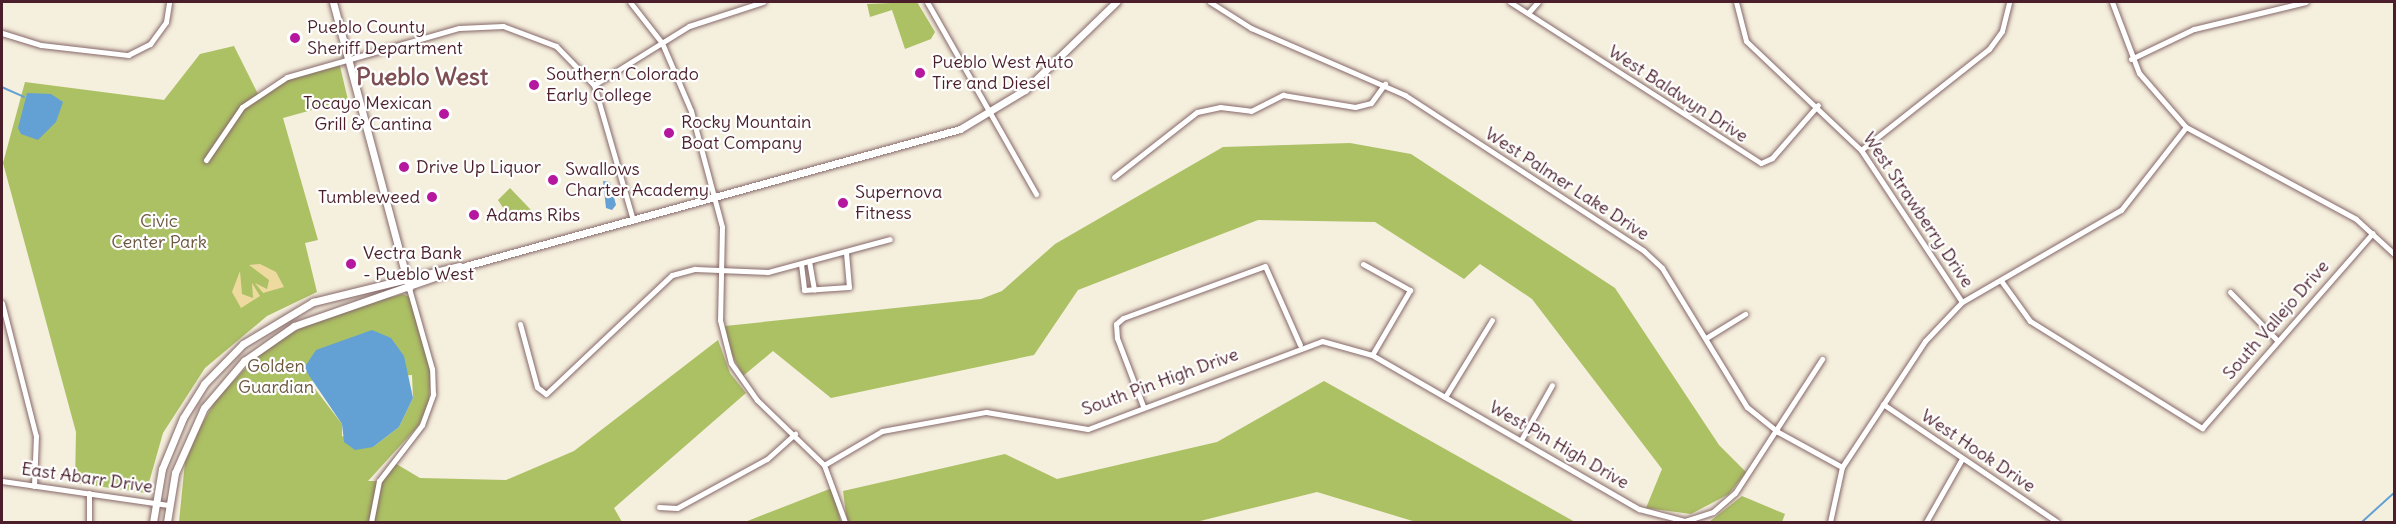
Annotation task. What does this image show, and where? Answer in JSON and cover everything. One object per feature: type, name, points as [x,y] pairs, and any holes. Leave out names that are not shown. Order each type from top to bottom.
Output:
[{"type":"main road","points":[[333,2],[409,288]]},
{"type":"main road","points":[[153,522],[155,503],[183,418],[235,351],[304,306],[406,276],[469,265],[940,136],[991,114],[1028,88],[1116,2]]},
{"type":"main road","points":[[167,522],[168,505],[194,424],[244,361],[309,318],[409,288],[469,265]]},
{"type":"street","points":[[2,35],[41,45],[128,55],[150,44],[166,22],[169,2]]},
{"type":"street","points":[[630,2],[662,43],[684,89],[715,198],[723,271],[720,320],[731,363],[757,400],[795,434],[824,465],[838,491],[845,522]]},
{"type":"street","points":[[594,85],[700,21],[763,2]]},
{"type":"street","points":[[927,2],[1036,194]]},
{"type":"street","name":"West Palmer Lake Drive","points":[[1210,2],[1251,28],[1385,84],[1644,251],[1662,268],[1747,407],[1778,432],[1842,467]]},
{"type":"street","name":"West Baldwyn Drive","points":[[1510,2],[1761,163],[1772,158],[1818,105]]},
{"type":"street","points":[[1528,13],[1538,2]]},
{"type":"street","name":"West Strawberry Drive","points":[[1736,2],[1746,41],[1818,105],[1861,150],[1962,302]]},
{"type":"street","points":[[1861,150],[1989,49],[2002,31],[2009,2]]},
{"type":"street","points":[[2112,2],[2131,59],[2152,92],[2186,127],[2336,206],[2373,232],[2394,254]]},
{"type":"street","points":[[2131,59],[2194,29],[2306,2]]},
{"type":"street","points":[[206,160],[222,130],[258,94],[286,78],[459,28],[503,26],[556,46],[594,85],[633,220]]},
{"type":"street","points":[[1114,177],[1197,112],[1220,107],[1251,111],[1282,95],[1355,107],[1371,103],[1385,84]]},
{"type":"street","points":[[1830,522],[1842,467],[1925,341],[1962,302],[2002,282],[2121,210],[2186,127]]},
{"type":"street","name":"South Vallejo Drive","points":[[2002,282],[2030,321],[2202,428],[2276,339],[2373,232]]},
{"type":"street","points":[[520,324],[537,387],[546,394],[658,284],[687,270],[768,272],[890,239]]},
{"type":"street","points":[[801,264],[804,290],[849,287],[846,251]]},
{"type":"street","points":[[809,261],[814,290]]},
{"type":"street","points":[[1363,264],[1410,290],[1372,355]]},
{"type":"street","points":[[1143,406],[1116,324],[1265,266],[1300,345]]},
{"type":"street","points":[[371,522],[382,474],[418,431],[432,402],[432,369],[409,288]]},
{"type":"street","points":[[2230,292],[2276,339]]},
{"type":"street","points":[[2,303],[36,436],[34,486]]},
{"type":"street","points":[[1706,338],[1745,314]]},
{"type":"street","points":[[1445,397],[1492,320]]},
{"type":"street","name":"West Pin High Drive","points":[[1300,345],[1322,340],[1372,355],[1639,509],[1685,521],[1713,512],[1734,494],[1778,432],[1822,359]]},
{"type":"street","name":"South Pin High Drive","points":[[824,465],[882,431],[986,412],[1088,429],[1300,345]]},
{"type":"street","points":[[1521,440],[1552,385]]},
{"type":"street","name":"West Hook Drive","points":[[1883,405],[2057,522]]},
{"type":"street","points":[[659,507],[677,508],[766,459],[795,434]]},
{"type":"street","points":[[1926,522],[1962,459]]},
{"type":"street","name":"East Abarr Drive","points":[[2,481],[168,505]]},
{"type":"street","points":[[89,493],[89,522]]},
{"type":"green space","points":[[917,2],[935,32],[931,39],[905,49],[892,10],[870,17],[867,4]]},
{"type":"green space","name":"Civic Center Park","points":[[234,46],[258,94],[287,77],[339,62],[348,100],[283,118],[318,240],[305,243],[317,292],[267,316],[205,368],[163,433],[146,493],[75,483],[76,432],[3,163],[25,82],[164,100],[200,54]]},
{"type":"green space","points":[[1350,143],[1411,154],[1615,288],[1719,445],[1746,472],[1729,494],[1691,514],[1646,508],[1662,469],[1532,299],[1480,264],[1464,279],[1375,222],[1258,220],[1078,290],[1034,355],[831,398],[773,351],[743,376],[729,349],[725,326],[981,299],[1002,291],[1055,244],[1223,147]]},
{"type":"green space","points":[[510,188],[531,210],[511,220],[498,200]]},
{"type":"green space","name":"Golden Guardian","points":[[403,294],[410,297],[431,372],[429,401],[419,425],[368,481],[379,481],[393,462],[420,478],[506,480],[574,451],[718,340],[730,373],[746,393],[614,508],[622,522],[179,522],[185,462],[215,401],[265,347],[330,313]],"holes":[[[412,375],[413,398],[399,427],[373,447],[342,436],[342,424],[309,381]]]},
{"type":"green space","points":[[1324,381],[1575,522],[1416,522],[1317,492],[1196,522],[847,522],[843,491],[1005,454],[1057,479],[1217,442]]},
{"type":"green space","points":[[832,488],[841,522],[745,522]]},
{"type":"green space","points":[[1742,496],[1785,514],[1782,522],[1709,522]]},
{"type":"sand","points":[[260,264],[276,272],[284,287],[263,293],[255,283],[267,289],[269,280],[249,265]]},
{"type":"sand","points":[[240,271],[242,294],[253,298],[252,283],[260,296],[241,308],[232,292]]},
{"type":"water","points":[[27,93],[51,94],[63,102],[56,122],[38,140],[21,134],[18,128]]},
{"type":"water","points":[[603,181],[610,182],[616,205],[612,210],[606,208]]},
{"type":"water","points":[[372,330],[391,338],[404,356],[413,398],[399,427],[373,447],[355,450],[344,442],[342,424],[304,368],[316,350]]},
{"type":"waterway","points":[[2,87],[24,97]]},
{"type":"waterway","points":[[2362,522],[2394,493]]},
{"type":"place","name":"Pueblo County Sheriff Department","points":[[295,38]]},
{"type":"place","name":"Pueblo West Auto Tire and Diesel","points":[[920,73]]},
{"type":"place","name":"Southern Colorado Early College","points":[[534,85]]},
{"type":"place","name":"Tocayo Mexican Grill & Cantina","points":[[444,114]]},
{"type":"place","name":"Rocky Mountain Boat Company","points":[[669,133]]},
{"type":"place","name":"Drive Up Liquor","points":[[404,167]]},
{"type":"place","name":"Swallows Charter Academy","points":[[553,180]]},
{"type":"place","name":"Tumbleweed","points":[[432,197]]},
{"type":"place","name":"Supernova Fitness","points":[[843,203]]},
{"type":"place","name":"Adams Ribs","points":[[474,215]]},
{"type":"place","name":"Vectra Bank - Pueblo West","points":[[351,264]]},
{"type":"district","name":"Pueblo West","points":[[422,77]]}]
